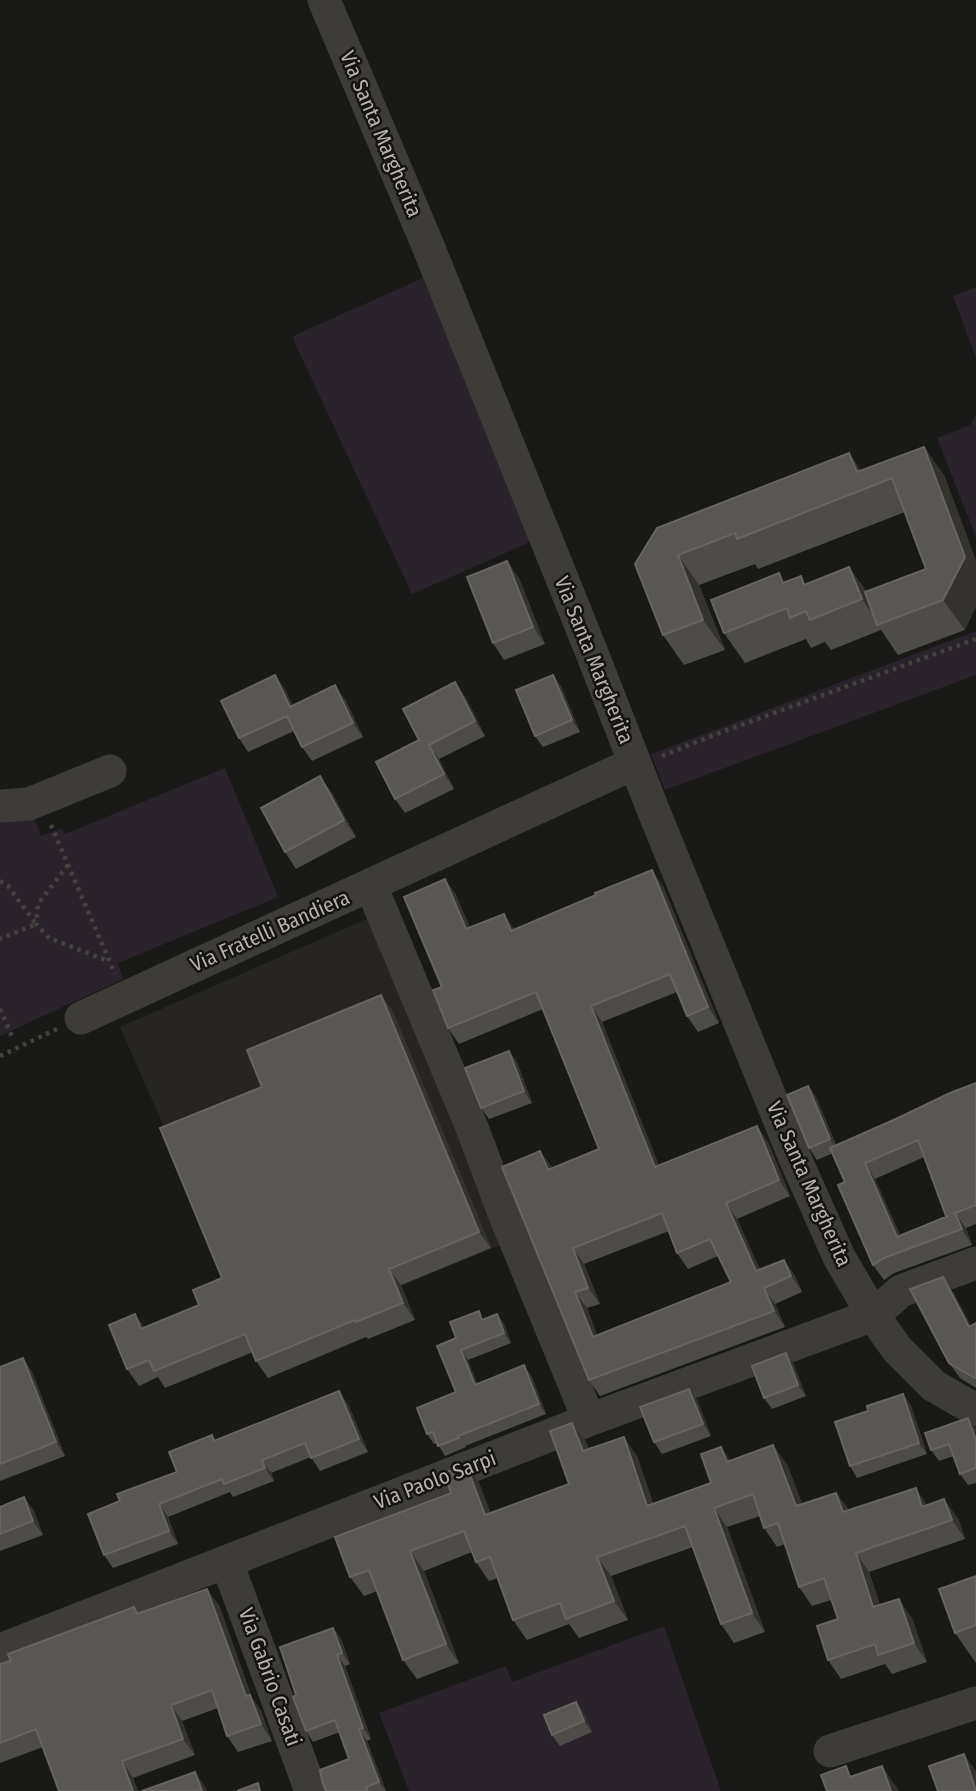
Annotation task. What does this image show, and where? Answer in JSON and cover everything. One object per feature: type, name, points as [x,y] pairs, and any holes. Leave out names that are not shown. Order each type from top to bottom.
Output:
[{"type":"street","name":"Via Santa Margherita","points":[[324,0],[426,241],[586,636],[647,760],[794,1158],[839,1257],[873,1315],[897,1349],[933,1386],[976,1410]]},
{"type":"street","name":"Via Fratelli Bandiera","points":[[81,1018],[647,760]]},
{"type":"street","points":[[0,806],[29,804],[110,771]]},
{"type":"street","points":[[371,886],[473,1130],[589,1420]]},
{"type":"street","points":[[873,1315],[901,1291],[976,1263]]},
{"type":"street","name":"Via Paolo Sarpi","points":[[0,1650],[589,1420],[873,1315]]},
{"type":"street","name":"Via Gabrio Casati","points":[[227,1563],[312,1791]]},
{"type":"street","points":[[830,1751],[976,1703]]},
{"type":"path","points":[[647,760],[976,639]]},
{"type":"path","points":[[40,800],[125,998]]},
{"type":"path","points":[[36,924],[38,904],[68,865]]},
{"type":"path","points":[[0,881],[8,886],[49,938],[109,961]]},
{"type":"path","points":[[0,939],[36,924]]},
{"type":"path","points":[[0,1009],[12,1036]]},
{"type":"path","points":[[0,1056],[81,1018]]},
{"type":"shaded area","points":[[423,278],[535,540],[412,594],[293,336]]},
{"type":"shaded area","points":[[976,287],[976,358],[953,296]]},
{"type":"shaded area","points":[[976,415],[976,537],[937,438],[970,425]]},
{"type":"shaded area","points":[[976,631],[976,675],[665,790],[651,754]]},
{"type":"shaded area","points":[[225,768],[278,897],[118,963],[123,979],[0,1036],[0,818],[34,817],[41,836],[62,828],[65,834]]},
{"type":"shaded area","points":[[369,918],[503,1244],[401,1286],[350,1298],[322,1310],[338,1349],[268,1378],[120,1027]]},
{"type":"shaded area","points":[[664,1626],[721,1791],[409,1791],[379,1713],[506,1666],[512,1682]]},
{"type":"building","points":[[924,447],[965,557],[943,600],[877,625],[865,592],[926,569],[892,478],[737,539],[735,533],[678,555],[703,620],[663,635],[635,564],[657,528],[849,453],[857,472]]},
{"type":"building","points":[[507,561],[533,627],[493,643],[467,577]]},
{"type":"building","points":[[849,567],[862,599],[810,620],[806,611],[790,618],[787,608],[724,633],[711,600],[779,573],[783,583],[801,576],[804,585]]},
{"type":"building","points":[[275,675],[290,707],[335,685],[353,723],[302,747],[287,716],[239,738],[221,701]]},
{"type":"building","points":[[553,675],[572,720],[535,736],[516,690]]},
{"type":"building","points":[[455,682],[475,721],[429,745],[444,774],[395,799],[376,762],[419,740],[403,709]]},
{"type":"building","points":[[320,776],[344,820],[285,852],[261,808]]},
{"type":"building","points":[[652,870],[708,1007],[687,1016],[670,974],[591,1006],[655,1167],[757,1126],[779,1180],[726,1203],[756,1271],[784,1260],[791,1276],[764,1288],[774,1311],[589,1380],[502,1167],[540,1151],[548,1170],[599,1149],[536,992],[448,1028],[433,990],[442,987],[404,897],[445,879],[466,929],[504,914],[511,931],[596,895],[595,893]],"holes":[[[662,1213],[677,1253],[710,1239],[731,1282],[593,1337],[575,1292],[588,1288],[573,1248]]]},
{"type":"building","points":[[381,995],[479,1232],[389,1269],[403,1303],[256,1361],[245,1334],[154,1371],[149,1360],[127,1369],[109,1325],[135,1314],[141,1329],[199,1305],[193,1290],[222,1278],[160,1128],[262,1087],[247,1050]]},
{"type":"building","points":[[509,1051],[524,1091],[481,1108],[465,1068]]},
{"type":"building","points":[[976,1083],[976,1205],[955,1213],[962,1229],[884,1258],[873,1265],[838,1185],[845,1182],[830,1148]],"holes":[[[918,1140],[946,1216],[897,1237],[865,1163]]]},
{"type":"building","points":[[808,1086],[830,1139],[809,1148],[787,1095]]},
{"type":"building","points":[[943,1277],[969,1327],[976,1323],[976,1378],[949,1363],[910,1289]]},
{"type":"building","points":[[479,1311],[482,1320],[497,1314],[504,1333],[461,1350],[475,1385],[524,1365],[539,1404],[438,1446],[433,1432],[427,1434],[417,1408],[456,1392],[437,1346],[456,1338],[450,1322]]},
{"type":"building","points":[[786,1353],[798,1385],[764,1398],[752,1366]]},
{"type":"building","points":[[23,1358],[56,1442],[0,1464],[0,1367]]},
{"type":"building","points":[[689,1389],[703,1424],[654,1442],[640,1407]]},
{"type":"building","points":[[339,1391],[359,1439],[311,1458],[305,1443],[262,1460],[265,1468],[224,1484],[222,1479],[159,1504],[169,1531],[104,1555],[88,1514],[120,1501],[117,1494],[177,1472],[169,1452],[212,1435],[214,1441]]},
{"type":"building","points":[[903,1394],[919,1443],[850,1466],[835,1422],[868,1411],[867,1406]]},
{"type":"building","points":[[968,1418],[976,1440],[976,1468],[960,1474],[949,1444],[931,1450],[925,1433]]},
{"type":"building","points":[[572,1423],[583,1451],[624,1437],[647,1506],[711,1483],[701,1454],[721,1447],[727,1462],[773,1445],[796,1506],[836,1493],[843,1512],[916,1488],[922,1507],[944,1499],[952,1520],[856,1553],[873,1607],[899,1599],[914,1643],[878,1655],[875,1644],[828,1660],[817,1626],[838,1619],[824,1578],[799,1587],[778,1523],[764,1528],[753,1494],[714,1508],[752,1613],[721,1624],[685,1526],[597,1557],[614,1601],[566,1619],[560,1603],[513,1620],[490,1557],[476,1562],[464,1531],[410,1551],[446,1644],[403,1660],[369,1570],[350,1577],[335,1537],[451,1493],[444,1473],[466,1464],[485,1515],[569,1484],[550,1431]]},
{"type":"building","points":[[24,1497],[33,1521],[0,1534],[0,1507]]},
{"type":"building","points":[[976,1576],[976,1625],[955,1633],[939,1589]]},
{"type":"building","points":[[207,1589],[246,1696],[250,1695],[261,1724],[227,1736],[212,1690],[171,1705],[183,1739],[122,1761],[133,1791],[59,1791],[36,1729],[0,1743],[0,1664],[11,1661],[8,1654],[134,1607],[137,1614]]},
{"type":"building","points":[[333,1628],[342,1653],[337,1655],[363,1728],[359,1729],[379,1782],[366,1787],[367,1791],[326,1791],[320,1770],[349,1759],[335,1720],[306,1731],[293,1697],[296,1695],[280,1647]]},
{"type":"building","points":[[576,1702],[584,1721],[552,1735],[544,1715]]},
{"type":"building","points":[[964,1754],[976,1791],[938,1791],[929,1766]]},
{"type":"building","points":[[846,1766],[850,1777],[882,1766],[891,1791],[827,1791],[821,1775]]},
{"type":"building","points":[[195,1772],[202,1791],[142,1791]]},
{"type":"building","points":[[258,1783],[260,1791],[237,1791]]}]
